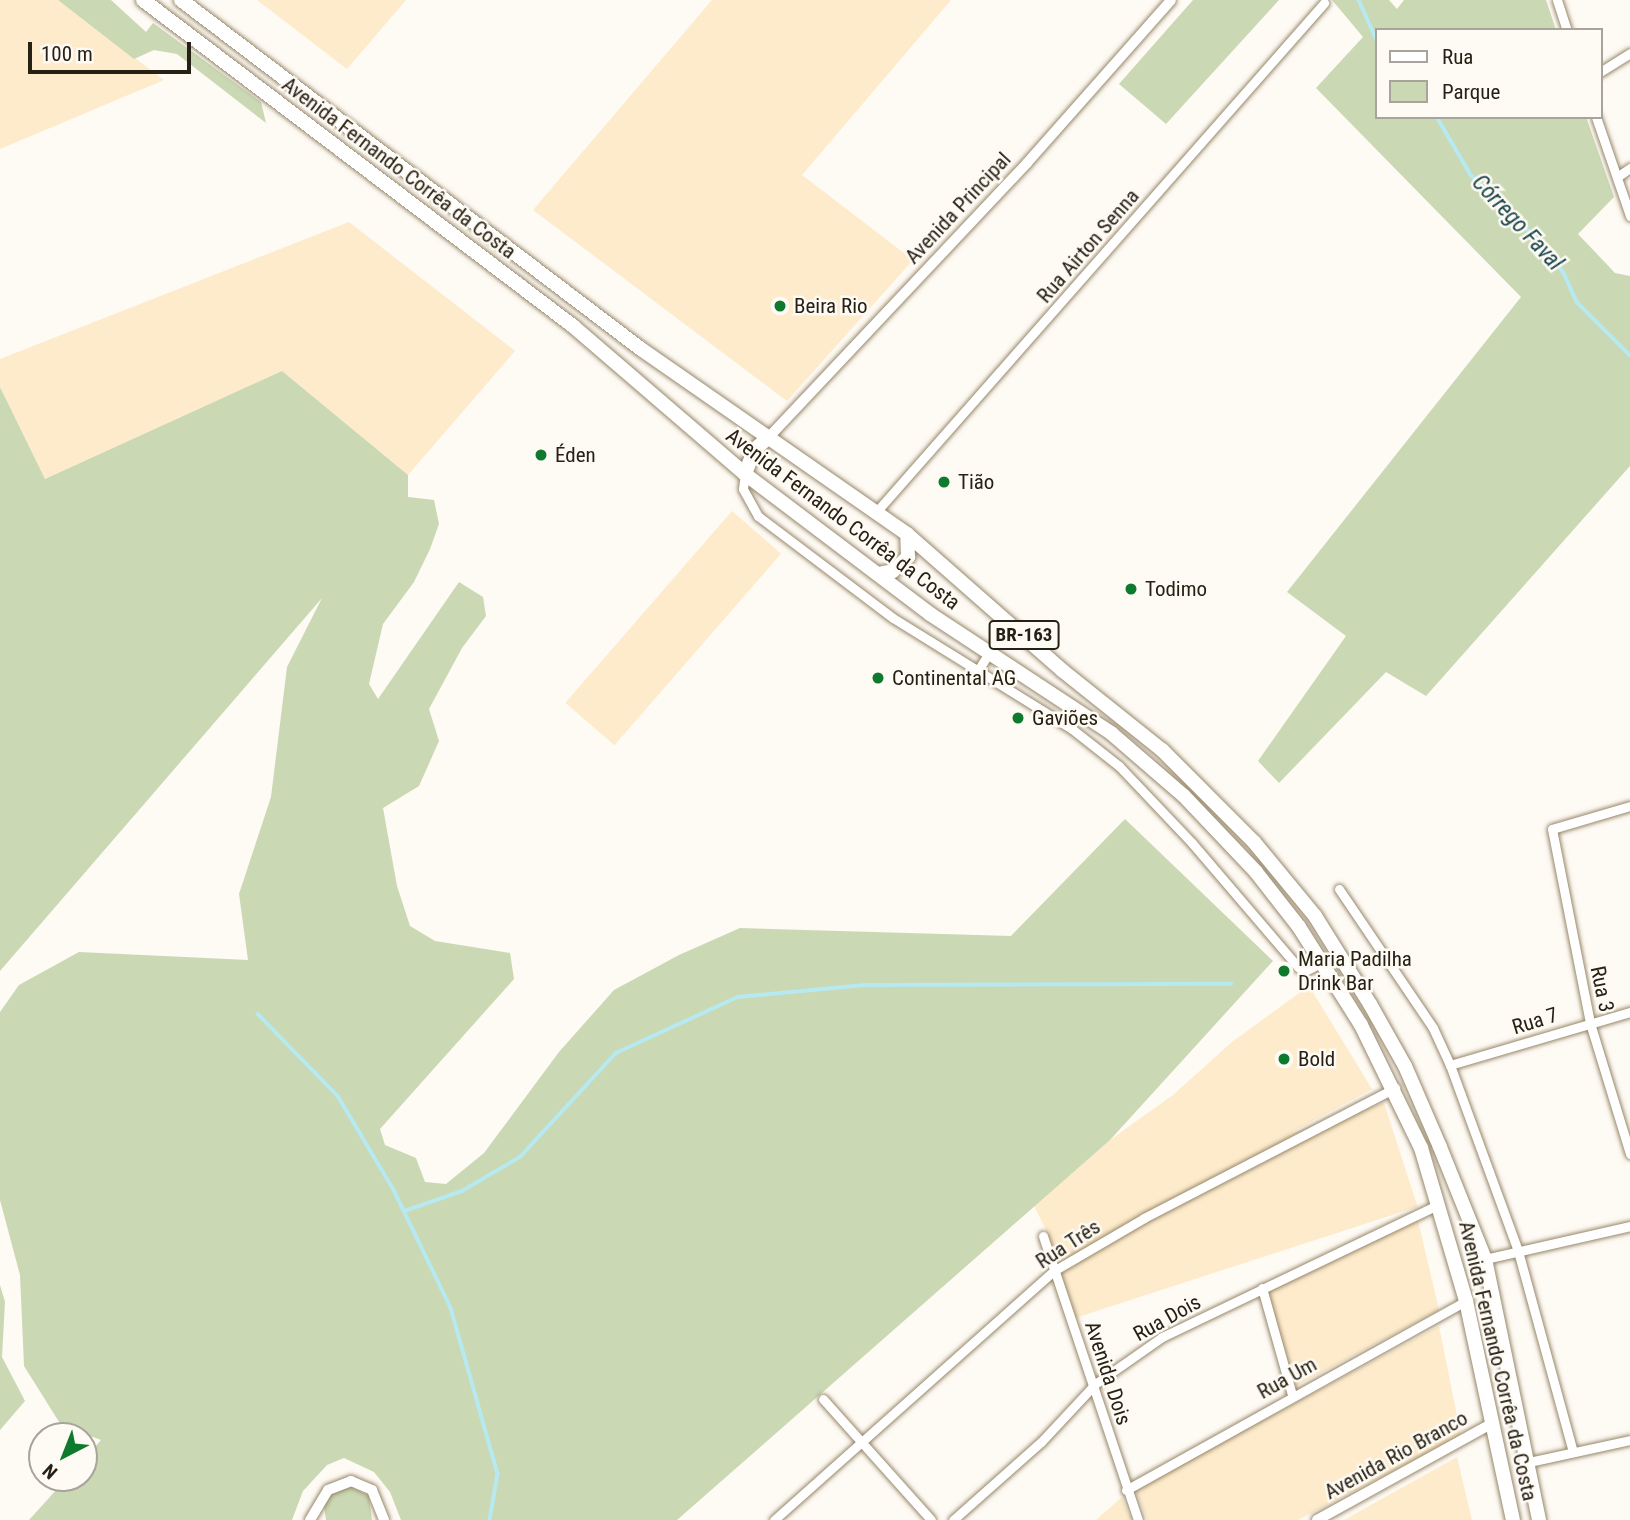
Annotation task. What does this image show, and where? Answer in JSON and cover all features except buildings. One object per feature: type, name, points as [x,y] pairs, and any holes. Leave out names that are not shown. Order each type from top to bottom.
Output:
[{"type":"highway","name":"Avenida Fernando Corrêa da Costa","points":[[143,0],[573,326],[746,474],[878,574],[1150,764],[1256,872],[1322,962],[1395,1088],[1438,1204],[1466,1301],[1513,1520]]},
{"type":"highway","name":"Avenida Fernando Corrêa da Costa","points":[[181,0],[641,349],[907,534],[1063,671],[1162,750],[1254,842],[1315,916],[1405,1066],[1485,1259],[1539,1520]]},
{"type":"highway","points":[[746,474],[754,450],[768,438]]},
{"type":"highway","points":[[878,574],[893,571],[908,557],[907,534]]},
{"type":"street","name":"Avenida Principal","points":[[768,438],[1027,163],[1171,0]]},
{"type":"street","points":[[1557,0],[1566,28]]},
{"type":"street","name":"Rua Airton Senna","points":[[877,511],[1324,3]]},
{"type":"street","points":[[1602,71],[1630,53]]},
{"type":"street","points":[[1597,119],[1630,216]]},
{"type":"street","points":[[1617,177],[1630,168]]},
{"type":"street","points":[[746,474],[743,489],[758,516],[893,618],[1072,729],[1119,766],[1192,843],[1298,967],[1305,971],[1322,962]]},
{"type":"street","points":[[977,671],[989,653]]},
{"type":"street","name":"Rua 3","points":[[1630,806],[1552,829],[1590,1023],[1630,1154]]},
{"type":"street","points":[[1339,889],[1433,1028],[1450,1065],[1518,1251],[1573,1452]]},
{"type":"street","name":"Rua 7","points":[[1450,1065],[1630,1012]]},
{"type":"street","name":"Rua Três","points":[[774,1520],[1055,1270],[1144,1218],[1395,1088]]},
{"type":"street","name":"Rua Dois","points":[[953,1520],[1041,1442],[1095,1384],[1161,1337],[1438,1204]]},
{"type":"street","points":[[1485,1259],[1630,1226]]},
{"type":"street","name":"Avenida Dois","points":[[1043,1236],[1095,1384],[1126,1490],[1138,1520]]},
{"type":"street","points":[[1262,1288],[1292,1395]]},
{"type":"street","name":"Rua Um","points":[[1126,1490],[1292,1395],[1466,1301]]},
{"type":"street","points":[[822,1399],[931,1520]]},
{"type":"street","name":"Avenida Rio Branco","points":[[1317,1520],[1493,1423]]},
{"type":"street","points":[[1529,1462],[1630,1440]]},
{"type":"street","points":[[310,1520],[328,1490],[351,1481],[365,1485],[379,1500],[382,1520]]},
{"type":"street","points":[[321,1504],[321,1520]]},
{"type":"shaded area","points":[[0,0],[58,0],[164,80],[0,149]]},
{"type":"shaded area","points":[[257,0],[406,0],[347,69]]},
{"type":"shaded area","points":[[712,0],[951,0],[802,175],[913,260],[787,401],[533,210]]},
{"type":"shaded area","points":[[349,222],[515,351],[408,475],[282,371],[45,479],[0,387],[0,359]]},
{"type":"shaded area","points":[[732,511],[781,554],[614,745],[565,703]]},
{"type":"shaded area","points":[[1309,986],[1372,1089],[1060,1257],[1034,1206],[1110,1140],[1173,1095],[1232,1042]]},
{"type":"shaded area","points":[[1384,1103],[1418,1207],[1074,1318],[1041,1215]]},
{"type":"shaded area","points":[[1417,1216],[1439,1310],[1296,1386],[1267,1291]]},
{"type":"shaded area","points":[[1439,1326],[1461,1436],[1298,1520],[1147,1520],[1135,1489]]},
{"type":"shaded area","points":[[1457,1457],[1472,1520],[1344,1520]]},
{"type":"shaded area","points":[[1122,1497],[1131,1520],[1096,1520]]},
{"type":"green space","points":[[58,0],[111,0],[146,32],[153,23],[261,102],[266,123],[177,54],[154,50],[134,59]]},
{"type":"green space","points":[[1193,0],[1279,0],[1166,124],[1119,84]]},
{"type":"green space","points":[[1332,0],[1389,0],[1397,9],[1404,0],[1546,0],[1555,28],[1374,28],[1374,119],[1587,119],[1614,197],[1578,234],[1615,273],[1630,276],[1630,466],[1426,696],[1386,672],[1279,783],[1258,761],[1346,636],[1287,592],[1521,297],[1316,88],[1363,37]]},
{"type":"green space","points":[[282,371],[408,475],[408,497],[434,500],[439,524],[430,549],[414,582],[383,624],[369,684],[378,699],[459,582],[483,597],[486,616],[462,648],[429,709],[439,741],[419,786],[383,808],[397,886],[410,926],[435,941],[510,953],[514,979],[380,1129],[385,1145],[416,1158],[425,1182],[446,1184],[484,1153],[559,1052],[614,990],[679,955],[740,928],[1011,936],[1125,819],[1273,961],[1110,1140],[677,1520],[401,1520],[390,1492],[374,1472],[344,1458],[327,1465],[303,1491],[292,1520],[29,1520],[54,1492],[98,1492],[98,1443],[101,1440],[98,1439],[98,1422],[59,1422],[24,1366],[20,1275],[0,1200],[0,1012],[19,985],[79,952],[248,960],[239,894],[271,797],[287,667],[322,598],[0,971],[0,387],[45,479]]},
{"type":"green space","points":[[0,1285],[5,1302],[2,1357],[25,1401],[0,1430]]},
{"type":"green space","points":[[347,1485],[369,1496],[372,1520],[326,1520],[324,1506],[332,1492]]},
{"type":"waterway","name":"Córrego Faval","points":[[1359,0],[1374,34]]},
{"type":"waterway","name":"Córrego Faval","points":[[1438,119],[1471,175],[1535,237],[1564,273],[1577,302],[1630,355]]},
{"type":"waterway","points":[[405,1211],[462,1191],[520,1157],[616,1053],[738,997],[864,985],[1231,984]]},
{"type":"waterway","points":[[258,1014],[338,1096],[394,1190],[451,1308],[498,1474],[490,1520]]},
{"type":"place","name":"Beira Rio","points":[[780,306]]},
{"type":"place","name":"Éden","points":[[541,455]]},
{"type":"place","name":"Tião","points":[[944,482]]},
{"type":"place","name":"Todimo","points":[[1131,589]]},
{"type":"place","name":"Continental AG","points":[[878,678]]},
{"type":"place","name":"Gaviões","points":[[1018,718]]},
{"type":"place","name":"Maria Padilha Drink Bar","points":[[1284,971]]},
{"type":"place","name":"Bold","points":[[1284,1059]]}]
